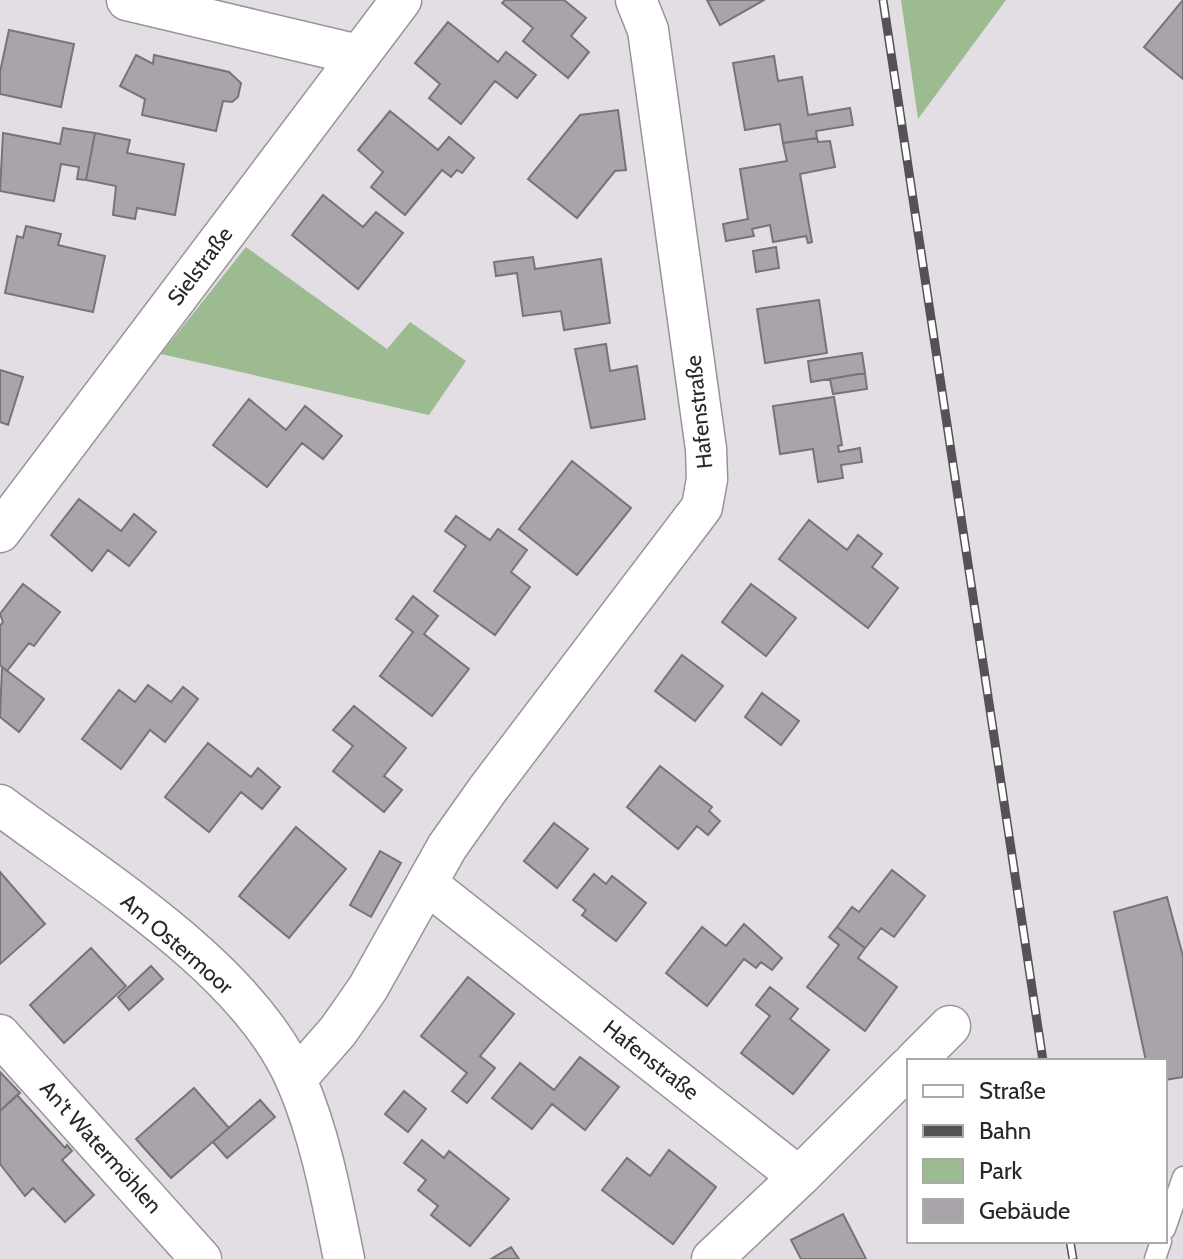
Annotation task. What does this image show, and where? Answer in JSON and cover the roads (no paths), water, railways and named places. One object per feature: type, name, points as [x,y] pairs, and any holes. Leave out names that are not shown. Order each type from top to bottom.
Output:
[{"type":"street","points":[[127,0],[358,55]]},
{"type":"street","name":"Sielstraße","points":[[0,532],[401,0]]},
{"type":"street","name":"Hafenstraße","points":[[296,1079],[338,1031],[368,988],[447,847],[488,789],[702,507],[707,479],[706,449],[648,30],[636,0]]},
{"type":"street","name":"Am Ostermoor","points":[[0,805],[190,949],[265,1028],[296,1079],[321,1151],[344,1259]]},
{"type":"street","name":"Hafenstraße","points":[[427,884],[799,1177]]},
{"type":"street","points":[[917,1059],[950,1026]]},
{"type":"street","name":"An't Watermöhlen","points":[[0,1035],[201,1259]]},
{"type":"street","points":[[712,1259],[907,1069]]},
{"type":"lane","points":[[1167,1223],[1183,1177]]},
{"type":"railway","points":[[883,0],[1043,1059]]},
{"type":"railway","points":[[1070,1243],[1073,1259]]}]
